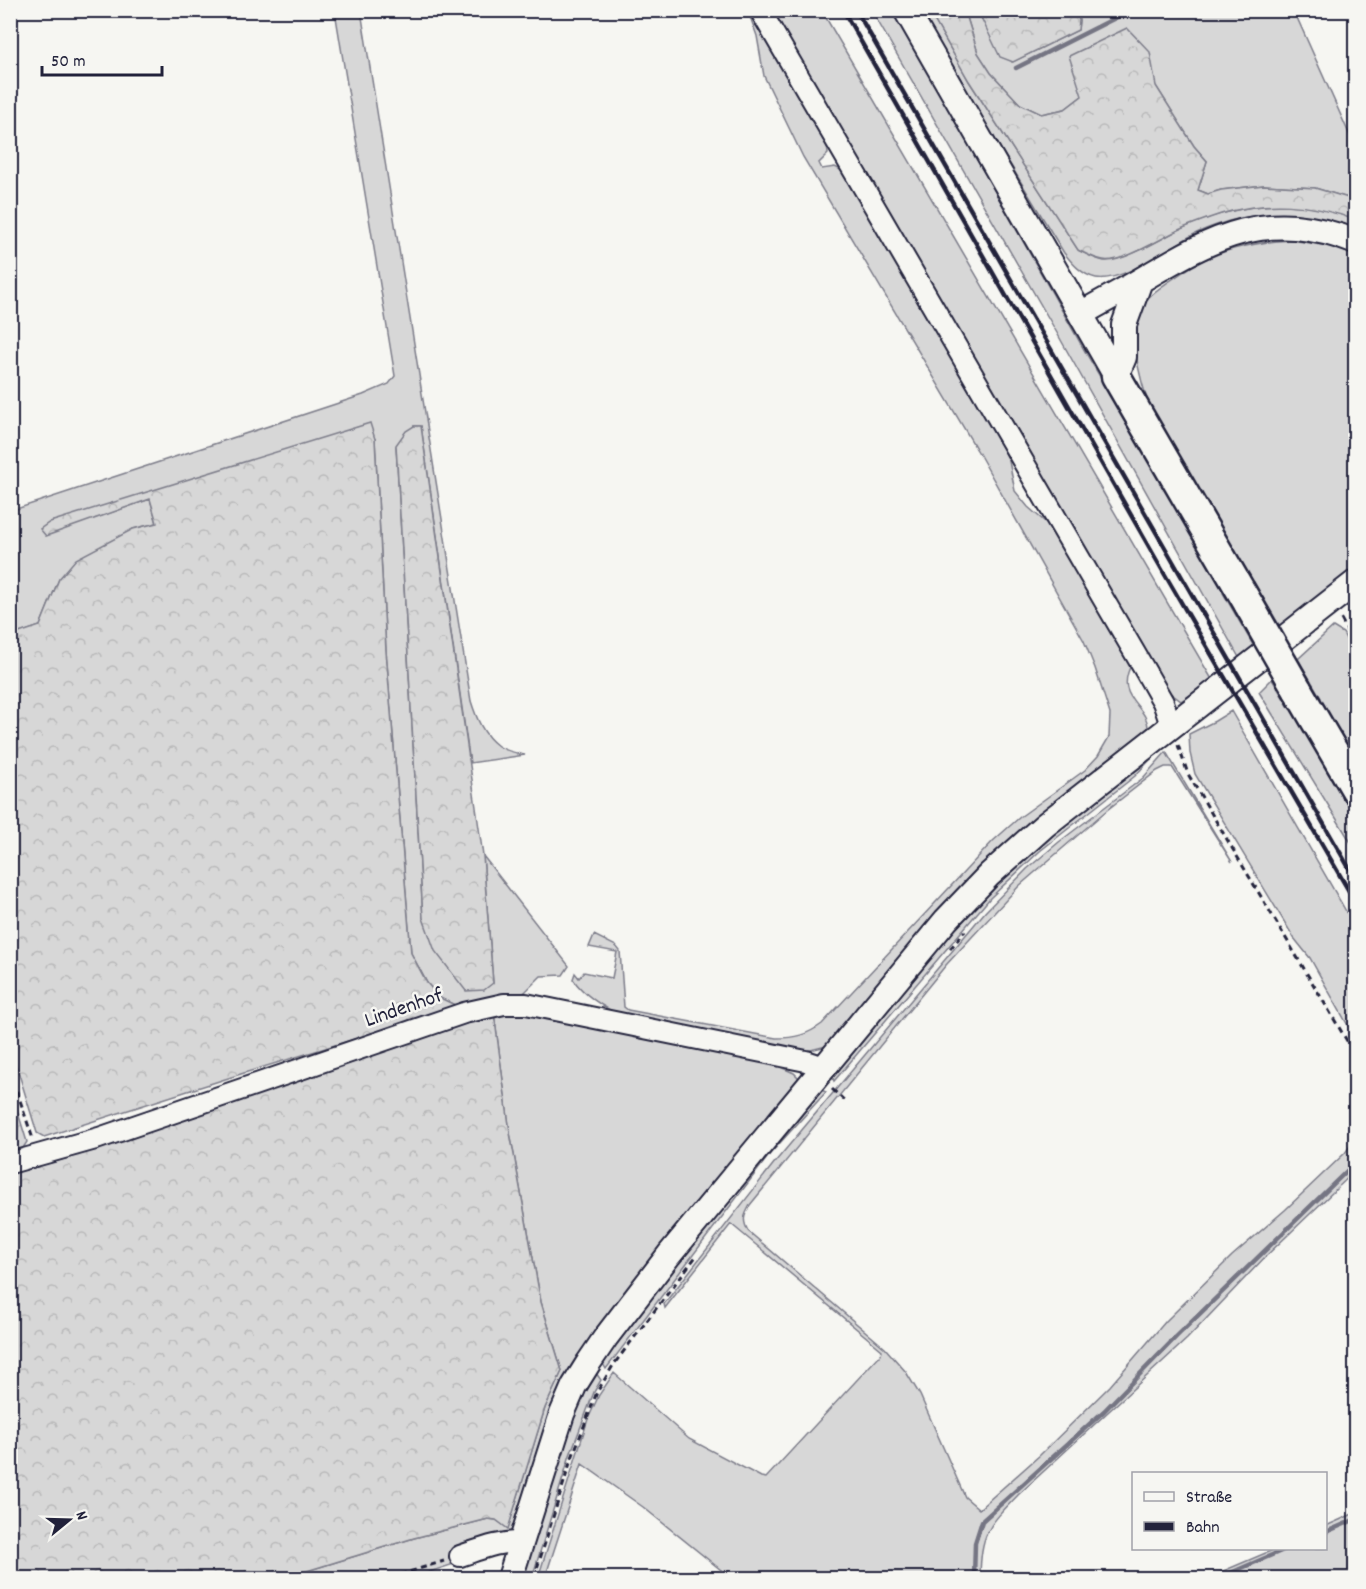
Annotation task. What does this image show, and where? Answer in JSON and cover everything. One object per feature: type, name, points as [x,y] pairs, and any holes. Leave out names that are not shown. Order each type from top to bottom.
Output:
[{"type":"highway","points":[[1116,376],[1356,790]]},
{"type":"main road","points":[[906,10],[1116,376]]},
{"type":"main road","points":[[1081,314],[1193,249],[1227,235],[1273,227],[1303,228],[1329,233],[1356,242]]},
{"type":"main road","points":[[1116,376],[1124,357],[1124,325],[1140,281]]},
{"type":"main road","points":[[510,1578],[562,1414],[582,1372],[641,1290],[827,1079],[946,920],[989,874],[1058,814],[1356,582]]},
{"type":"street","points":[[760,10],[1143,667],[1163,702],[1171,725]]},
{"type":"street","name":"Lindenhof","points":[[10,1163],[99,1138],[464,1013],[504,1004],[526,1004],[806,1061],[815,1064],[827,1079]]},
{"type":"street","points":[[460,1556],[490,1546],[522,1542]]},
{"type":"path","points":[[1348,613],[1340,618],[1356,647]]},
{"type":"path","points":[[1171,725],[1188,774],[1356,1056]]},
{"type":"path","points":[[945,955],[968,928]]},
{"type":"path","points":[[10,1071],[38,1155]]},
{"type":"path","points":[[825,1097],[827,1079]]},
{"type":"path","points":[[534,1578],[570,1463],[597,1392],[614,1364],[702,1248]]},
{"type":"path","points":[[390,1578],[460,1556]]},
{"type":"green space","points":[[335,11],[361,11],[471,701],[481,725],[493,742],[504,749],[525,755],[470,763],[421,426],[414,426],[396,446],[423,918],[493,983],[483,856],[569,966],[563,975],[541,976],[525,992],[513,998],[459,1007],[440,998],[427,983],[411,953],[386,651],[375,439],[50,522],[46,535],[150,499],[157,523],[133,529],[59,579],[40,626],[11,636],[10,511],[363,395],[389,384],[395,376]]},
{"type":"green space","points":[[748,11],[752,11],[827,142],[828,154],[819,163],[822,169],[835,167],[843,171],[994,429],[1009,461],[1015,491],[1028,507],[1052,528],[1132,663],[1126,686],[1144,715],[1148,732],[834,1044],[803,1052],[626,1018],[596,1002],[573,979],[575,973],[579,978],[584,972],[612,978],[617,952],[589,947],[594,935],[616,946],[620,951],[624,1007],[628,1010],[776,1038],[811,1031],[822,1024],[993,841],[1020,817],[1085,770],[1098,756],[1109,737],[1110,714],[1084,641],[977,450],[803,157],[764,76],[757,36]]},
{"type":"green space","points":[[765,11],[822,11],[1213,681],[1181,701],[1169,692]]},
{"type":"green space","points":[[872,11],[893,11],[1086,353],[1225,587],[1223,593],[1256,650],[1241,661],[1057,333]]},
{"type":"green space","points":[[917,11],[929,11],[969,81],[1078,250],[1094,258],[1112,261],[1202,220],[1257,206],[1290,205],[1323,210],[1355,220],[1355,229],[1324,220],[1293,215],[1245,217],[1200,231],[1145,263],[1119,275],[1096,278],[1086,274],[1064,253]]},
{"type":"green space","points":[[929,11],[965,11],[978,53],[991,73],[1020,104],[1041,114],[1065,109],[1082,96],[1069,56],[1127,28],[1150,52],[1156,86],[1194,146],[1207,161],[1198,190],[1208,194],[1221,190],[1264,185],[1315,188],[1355,200],[1355,220],[1306,207],[1272,205],[1255,207],[1221,214],[1192,224],[1121,258],[1103,260],[1084,253],[1078,250],[969,81]]},
{"type":"green space","points":[[965,11],[978,11],[1012,62],[1078,30],[1079,20],[1076,11],[1294,11],[1355,147],[1355,200],[1315,188],[1264,185],[1221,190],[1208,194],[1198,190],[1207,161],[1194,146],[1156,86],[1082,96],[1065,109],[1041,114],[1020,104],[991,73],[978,53]]},
{"type":"green space","points":[[978,11],[1076,11],[1079,20],[1078,30],[1013,62],[1000,57]]},
{"type":"green space","points":[[1292,240],[1334,247],[1355,256],[1355,571],[1282,630],[1254,582],[1250,584],[1159,428],[1147,398],[1134,339],[1137,315],[1144,302],[1161,287],[1193,266],[1233,249]]},
{"type":"green space","points":[[370,423],[375,439],[386,651],[411,953],[427,983],[440,998],[459,1007],[44,1137],[37,1133],[11,1048],[10,636],[40,626],[59,579],[76,559],[133,529],[157,523],[150,499],[46,536],[40,529],[50,522]]},
{"type":"green space","points":[[414,426],[421,426],[483,856],[493,983],[484,990],[466,991],[435,951],[423,918],[396,445],[406,431]]},
{"type":"green space","points":[[1333,627],[1343,633],[1355,656],[1355,768],[1318,701],[1321,698],[1298,659]]},
{"type":"green space","points":[[1272,679],[1290,709],[1292,708],[1355,816],[1355,849],[1259,692]]},
{"type":"green space","points":[[1231,711],[1355,927],[1355,1038],[1310,958],[1294,938],[1195,774],[1190,753],[1189,734]]},
{"type":"green space","points":[[1160,749],[1135,776],[1040,851],[990,898],[834,1081],[830,1072],[962,914],[1008,868]]},
{"type":"green space","points":[[1166,752],[1232,862],[1172,767],[1165,767],[1157,771],[1107,810],[1019,886],[946,965],[750,1205],[744,1218],[746,1227],[885,1348],[906,1372],[920,1395],[965,1497],[979,1509],[1040,1455],[1110,1386],[1166,1321],[1232,1256],[1345,1153],[1355,1139],[1355,1171],[1266,1256],[1187,1339],[1018,1495],[993,1523],[984,1540],[980,1578],[731,1578],[643,1507],[582,1464],[545,1578],[538,1578],[588,1419],[599,1395],[614,1373],[689,1439],[766,1478],[881,1354],[882,1350],[731,1224],[665,1308],[664,1304],[775,1162],[985,912],[1027,869],[1143,778]]},
{"type":"green space","points":[[494,1013],[540,1014],[627,1035],[769,1062],[794,1073],[801,1080],[598,1336],[519,1530],[456,1557],[454,1564],[411,1578],[284,1578],[414,1538],[488,1519],[496,1520],[508,1528],[545,1408],[562,1371],[541,1302],[510,1133]]},
{"type":"green space","points":[[494,1013],[510,1133],[541,1302],[562,1371],[545,1408],[508,1529],[496,1520],[488,1519],[414,1538],[284,1578],[11,1578],[11,1173],[61,1160]]},
{"type":"green space","points":[[11,1090],[27,1142],[23,1148],[11,1151]]},
{"type":"green space","points":[[821,1090],[826,1092],[770,1154],[606,1369],[601,1360],[615,1338]]},
{"type":"green space","points":[[596,1373],[601,1380],[594,1392],[570,1455],[532,1578],[518,1578],[556,1455],[589,1377]]},
{"type":"green space","points":[[1355,1513],[1355,1578],[1207,1578],[1273,1550],[1327,1550],[1327,1526]]},
{"type":"waterway","points":[[1016,68],[1131,10]]},
{"type":"waterway","points":[[974,1578],[975,1543],[982,1521],[1104,1411],[1177,1336],[1356,1162]]},
{"type":"waterway","points":[[1327,1532],[1356,1519]]},
{"type":"waterway","points":[[1219,1578],[1283,1550]]},
{"type":"railway","points":[[843,10],[1164,573],[1356,903]]},
{"type":"railway","points":[[856,10],[1356,880]]}]
